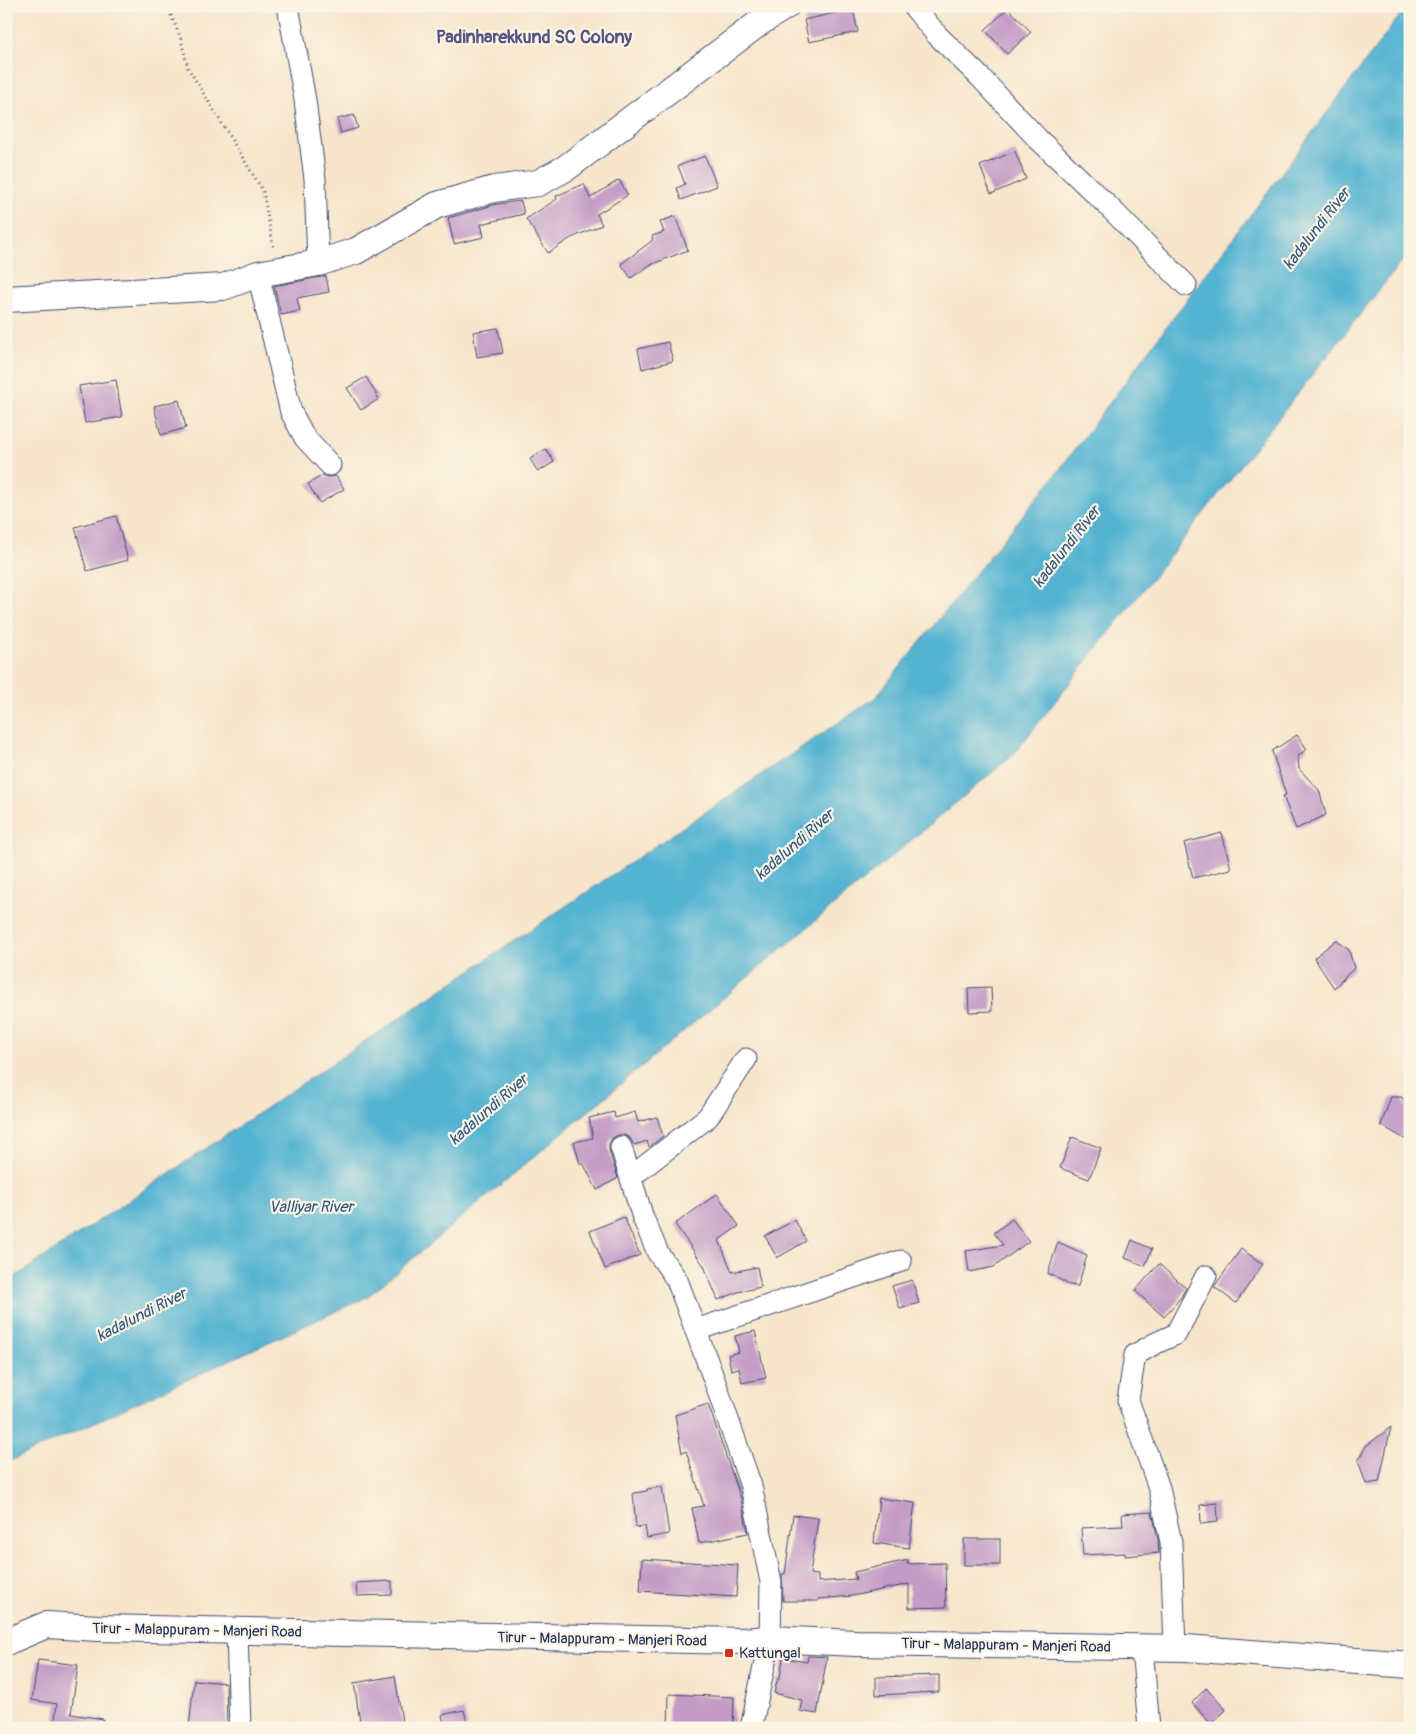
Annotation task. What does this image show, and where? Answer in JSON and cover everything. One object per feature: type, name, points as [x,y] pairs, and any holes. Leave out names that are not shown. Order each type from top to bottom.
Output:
[{"type":"main road","points":[[6,299],[223,287],[267,272],[318,264],[356,251],[437,205],[494,189],[538,183],[566,168],[751,29],[786,6]]},
{"type":"main road","name":"Tirur - Malappuram - Manjeri Road","points":[[6,1642],[46,1625],[237,1632],[733,1641],[770,1639],[856,1643],[1175,1648],[1410,1665]]},
{"type":"street","points":[[288,6],[305,100],[315,179],[318,264]]},
{"type":"street","points":[[913,6],[937,35],[1037,138],[1186,285]]},
{"type":"street","points":[[267,272],[291,412],[306,438],[330,465]]},
{"type":"street","points":[[631,1177],[708,1117],[746,1059]]},
{"type":"street","points":[[621,1147],[644,1218],[658,1253],[677,1280],[751,1486],[771,1582],[770,1639],[751,1728]]},
{"type":"street","points":[[696,1330],[901,1261]]},
{"type":"street","points":[[1175,1648],[1171,1542],[1159,1488],[1128,1400],[1135,1355],[1176,1334],[1206,1276]]},
{"type":"street","points":[[237,1632],[240,1728]]},
{"type":"street","points":[[1142,1648],[1149,1728]]},
{"type":"path","points":[[166,6],[180,36],[188,68],[263,191],[267,272]]},
{"type":"water","name":"Valliyar River","points":[[1407,6],[1410,6],[1410,251],[1013,755],[367,1297],[6,1463],[6,1283],[875,698],[1057,473]]},
{"type":"building","points":[[1008,8],[1031,32],[1007,54],[985,30]]},
{"type":"building","points":[[853,9],[858,32],[809,42],[804,20]]},
{"type":"building","points":[[354,115],[358,128],[341,133],[337,119]]},
{"type":"building","points":[[1015,151],[1026,179],[991,194],[980,166]]},
{"type":"building","points":[[705,156],[717,186],[681,200],[677,188],[685,184],[678,166]]},
{"type":"building","points":[[619,180],[628,195],[597,214],[602,225],[571,238],[548,253],[526,219],[557,199],[556,196],[584,184],[590,198]]},
{"type":"building","points":[[521,201],[524,214],[481,224],[484,237],[454,244],[448,218],[497,204]]},
{"type":"building","points":[[675,216],[688,250],[650,265],[631,278],[621,264],[653,240],[652,236],[664,232],[660,222]]},
{"type":"building","points":[[326,276],[329,292],[297,298],[300,311],[281,315],[274,286]]},
{"type":"building","points":[[498,328],[503,353],[477,357],[473,332]]},
{"type":"building","points":[[668,342],[673,361],[642,369],[638,349]]},
{"type":"building","points":[[366,377],[379,399],[361,410],[347,388]]},
{"type":"building","points":[[116,380],[122,417],[85,423],[79,386]]},
{"type":"building","points":[[179,400],[186,428],[161,435],[154,406]]},
{"type":"building","points":[[546,449],[554,462],[538,472],[530,459]]},
{"type":"building","points":[[323,475],[327,477],[336,476],[344,489],[320,503],[308,484]]},
{"type":"building","points":[[116,516],[128,560],[87,571],[75,527]]},
{"type":"building","points":[[1297,735],[1307,749],[1298,756],[1299,769],[1319,790],[1326,815],[1296,829],[1283,796],[1286,795],[1272,751]]},
{"type":"building","points":[[1222,833],[1231,869],[1193,878],[1184,843]]},
{"type":"building","points":[[1336,940],[1349,950],[1354,968],[1334,988],[1314,958]]},
{"type":"building","points":[[991,987],[992,1011],[969,1012],[968,988]]},
{"type":"building","points":[[1391,1097],[1402,1097],[1410,1113],[1408,1141],[1381,1125]]},
{"type":"building","points":[[614,1112],[615,1118],[635,1112],[638,1122],[657,1117],[663,1136],[649,1147],[647,1141],[634,1145],[630,1138],[624,1135],[612,1138],[609,1150],[618,1178],[597,1190],[583,1163],[580,1164],[574,1142],[593,1138],[589,1118]]},
{"type":"building","points":[[1072,1137],[1101,1148],[1089,1179],[1060,1168]]},
{"type":"building","points":[[717,1194],[739,1226],[719,1240],[732,1272],[757,1267],[761,1287],[738,1292],[718,1300],[704,1266],[675,1224]]},
{"type":"building","points":[[624,1217],[640,1255],[605,1269],[590,1231]]},
{"type":"building","points":[[1012,1219],[1029,1241],[994,1267],[969,1272],[966,1251],[1003,1245],[994,1233]]},
{"type":"building","points":[[795,1220],[806,1241],[777,1258],[765,1236]]},
{"type":"building","points":[[1132,1240],[1152,1249],[1145,1266],[1125,1258]]},
{"type":"building","points":[[1058,1242],[1087,1255],[1078,1286],[1069,1285],[1048,1273]]},
{"type":"building","points":[[1241,1249],[1263,1264],[1236,1303],[1214,1287]]},
{"type":"building","points":[[1159,1264],[1186,1288],[1164,1317],[1135,1291]]},
{"type":"building","points":[[912,1280],[919,1303],[900,1309],[892,1286]]},
{"type":"building","points":[[755,1331],[766,1378],[742,1383],[739,1368],[731,1370],[728,1355],[739,1352],[735,1336]]},
{"type":"building","points":[[708,1404],[741,1499],[748,1533],[699,1543],[692,1508],[704,1506],[686,1451],[682,1453],[675,1415]]},
{"type":"building","points":[[1391,1427],[1379,1482],[1366,1484],[1358,1460],[1366,1446]]},
{"type":"building","points":[[662,1487],[669,1534],[647,1538],[645,1526],[636,1528],[633,1493]]},
{"type":"building","points":[[879,1498],[915,1503],[909,1548],[874,1543]]},
{"type":"building","points":[[1217,1503],[1218,1522],[1201,1524],[1200,1505]]},
{"type":"building","points":[[1152,1512],[1159,1553],[1125,1556],[1125,1553],[1083,1555],[1081,1528],[1123,1526],[1122,1514]]},
{"type":"building","points":[[793,1515],[818,1518],[810,1574],[818,1575],[818,1582],[856,1579],[854,1572],[908,1560],[907,1564],[945,1563],[946,1607],[909,1608],[909,1584],[852,1596],[818,1599],[818,1601],[783,1601],[782,1574],[785,1574]]},
{"type":"building","points":[[964,1539],[1000,1539],[1000,1565],[964,1565]]},
{"type":"building","points":[[642,1559],[738,1565],[736,1597],[640,1591]]},
{"type":"building","points":[[392,1581],[392,1595],[357,1596],[356,1583]]},
{"type":"building","points":[[808,1656],[827,1657],[817,1714],[800,1711],[802,1700],[774,1693],[778,1678],[780,1678],[783,1658],[807,1662]]},
{"type":"building","points":[[38,1660],[78,1665],[71,1714],[103,1719],[103,1728],[54,1728],[57,1704],[32,1700]]},
{"type":"building","points":[[939,1675],[939,1692],[876,1695],[876,1677]]},
{"type":"building","points":[[395,1676],[403,1728],[361,1728],[354,1683]]},
{"type":"building","points":[[194,1680],[226,1683],[227,1727],[189,1728]]},
{"type":"building","points":[[1206,1688],[1226,1710],[1211,1724],[1192,1703]]},
{"type":"building","points":[[669,1694],[734,1697],[733,1728],[668,1728]]},
{"type":"building","points":[[464,1710],[468,1728],[445,1728],[442,1715]]},
{"type":"place","name":"Kattungal","points":[[729,1653]]},
{"type":"district","name":"Padinharekkund SC Colony","points":[[534,37]]},
{"type":"water label","name":"kadalundi River","points":[[1316,228]]},
{"type":"water label","name":"kadalundi River","points":[[1066,546]]},
{"type":"water label","name":"kadalundi River","points":[[794,844]]},
{"type":"water label","name":"kadalundi River","points":[[488,1109]]},
{"type":"water label","name":"kadalundi River","points":[[141,1314]]}]
